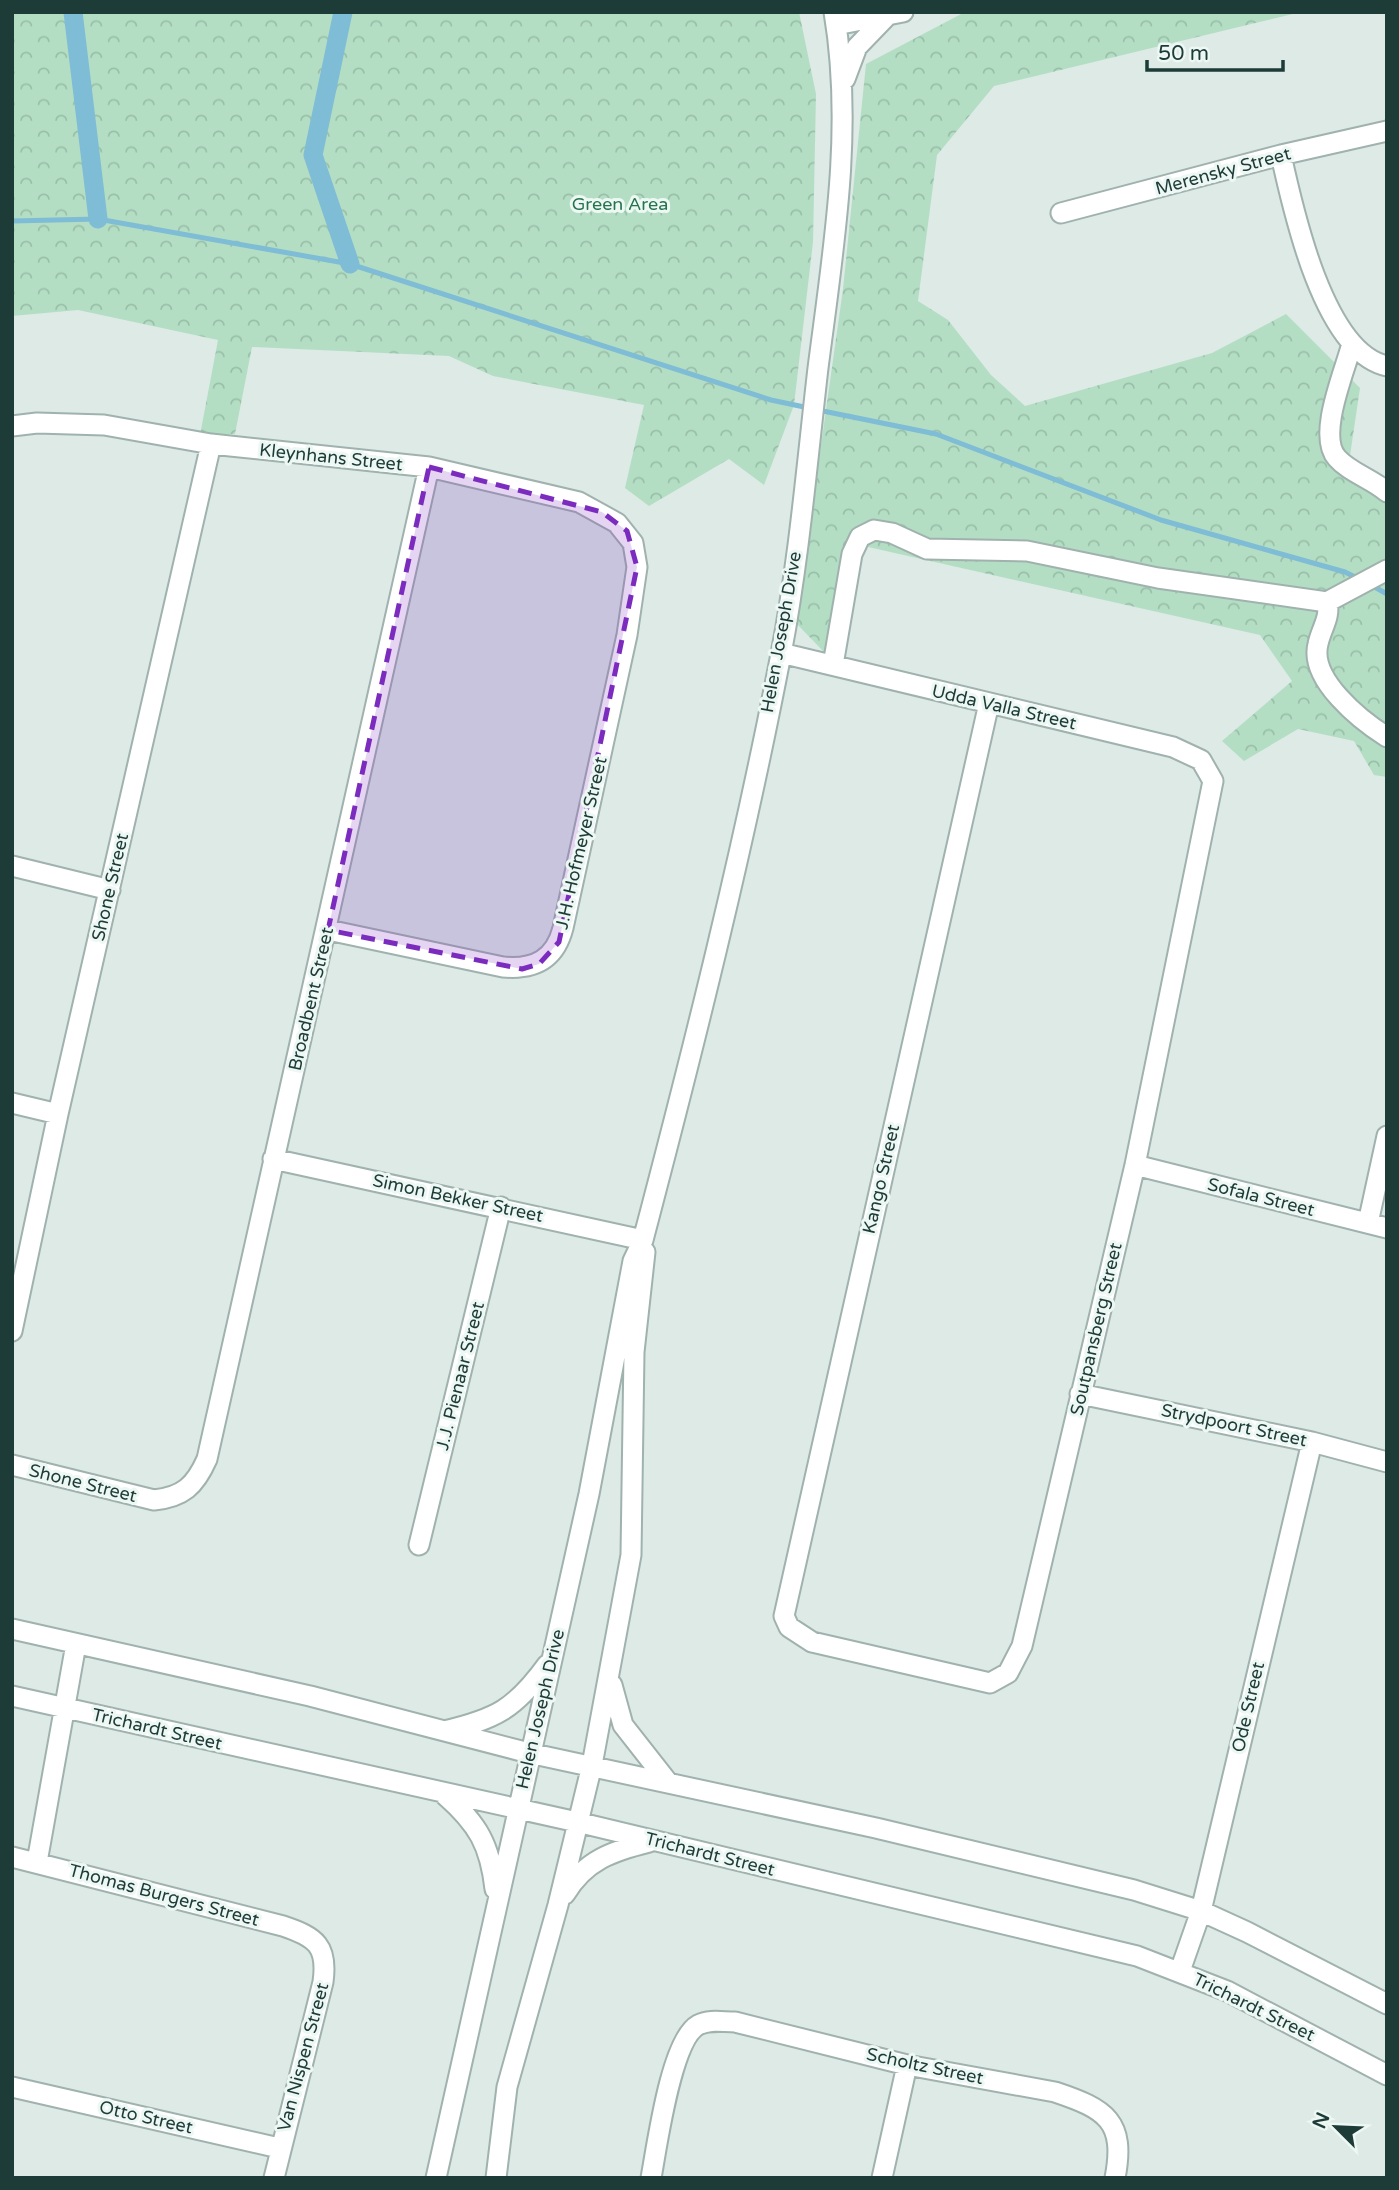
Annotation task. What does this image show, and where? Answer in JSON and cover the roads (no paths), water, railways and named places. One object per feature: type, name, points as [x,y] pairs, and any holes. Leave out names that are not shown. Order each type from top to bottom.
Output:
[{"type":"street","points":[[835,19],[895,15]]},
{"type":"street","points":[[841,92],[857,47],[895,15]]},
{"type":"street","name":"Helen Joseph Drive","points":[[436,2178],[589,1494],[631,1272],[643,1240],[701,1019],[781,653],[841,172],[841,92],[835,19]]},
{"type":"street","name":"Merensky Street","points":[[1061,213],[1281,155],[1387,131]]},
{"type":"street","points":[[1281,155],[1298,232],[1310,266],[1351,347],[1367,359],[1387,366]]},
{"type":"street","points":[[1351,347],[1334,408],[1329,442],[1339,460],[1387,492]]},
{"type":"street","name":"Kleynhans Street","points":[[12,426],[72,422],[211,444],[429,467],[579,502],[617,523],[633,542]]},
{"type":"street","name":"Shone Street","points":[[12,1331],[58,1114],[211,444]]},
{"type":"street","name":"Broadbent Street","points":[[154,1500],[171,1498],[186,1492],[198,1481],[207,1459],[273,1159],[328,930],[429,467]]},
{"type":"street","points":[[833,666],[852,554],[860,537],[874,530],[892,533],[927,549],[1027,551],[1158,578],[1327,602],[1387,570]]},
{"type":"street","name":"J.H. Hofmeyer Street","points":[[328,930],[503,967],[522,969],[539,964],[551,954],[563,928],[627,635],[637,567],[633,542]]},
{"type":"street","points":[[1327,602],[1329,610],[1316,659],[1322,675],[1354,713],[1387,737]]},
{"type":"street","name":"Udda Valla Street","points":[[781,653],[1173,747],[1201,760],[1213,781]]},
{"type":"street","name":"Kango Street","points":[[812,1642],[789,1627],[784,1616],[784,1603],[989,703]]},
{"type":"street","name":"Soutpansberg Street","points":[[812,1642],[974,1682],[990,1683],[1008,1673],[1022,1646],[1135,1165],[1213,781]]},
{"type":"street","points":[[12,866],[110,890]]},
{"type":"street","points":[[12,1103],[58,1114]]},
{"type":"street","points":[[1377,1226],[1387,1136]]},
{"type":"street","name":"Simon Bekker Street","points":[[273,1159],[643,1240]]},
{"type":"street","name":"Sofala Street","points":[[1135,1165],[1377,1226]]},
{"type":"street","name":"J.J. Pienaar Street","points":[[419,1545],[501,1207]]},
{"type":"street","name":"Helen Joseph Drive","points":[[496,2178],[508,2087],[558,1905],[592,1765],[634,1525],[634,1352],[646,1258],[643,1240]]},
{"type":"street","name":"Strydpoort Street","points":[[1080,1394],[1312,1442],[1387,1462]]},
{"type":"street","name":"Ode Street","points":[[1180,1971],[1201,1911],[1312,1442]]},
{"type":"street","name":"Shone Street","points":[[12,1465],[154,1500]]},
{"type":"street","points":[[12,1629],[299,1694],[529,1753],[667,1781],[1134,1889],[1201,1911],[1287,1951],[1387,2004]]},
{"type":"street","points":[[37,1862],[76,1644]]},
{"type":"street","points":[[439,1732],[484,1721],[512,1707],[524,1696],[553,1657]]},
{"type":"street","points":[[611,1666],[613,1696],[623,1725],[667,1781]]},
{"type":"street","name":"Trichardt Street","points":[[12,1696],[578,1822],[1075,1939],[1180,1971],[1274,2014],[1387,2075]]},
{"type":"street","points":[[444,1794],[481,1835],[490,1858],[496,1904]]},
{"type":"street","points":[[558,1905],[570,1885],[591,1864],[606,1854],[653,1841]]},
{"type":"street","name":"Thomas Burgers Street","points":[[12,1857],[283,1926],[314,1940]]},
{"type":"street","name":"Van Nispen Street","points":[[274,2178],[279,2148],[323,1982],[323,1951],[314,1940]]},
{"type":"street","name":"Scholtz Street","points":[[650,2178],[670,2080],[686,2038],[695,2026],[708,2021],[735,2022],[907,2065],[1055,2092],[1077,2099],[1110,2119],[1117,2130],[1119,2148],[1115,2178]]},
{"type":"street","points":[[882,2178],[907,2065]]},
{"type":"street","name":"Otto Street","points":[[12,2087],[279,2148]]},
{"type":"waterway","points":[[73,12],[98,219]]},
{"type":"waterway","points":[[343,12],[313,155],[350,264]]},
{"type":"waterway","points":[[12,221],[98,219],[350,264],[771,400],[809,408]]},
{"type":"waterway","points":[[818,410],[936,434],[1161,520],[1345,572],[1359,579]]},
{"type":"waterway","points":[[1371,585],[1387,594]]},
{"type":"park label","name":"Green Area","points":[[620,204]]}]
